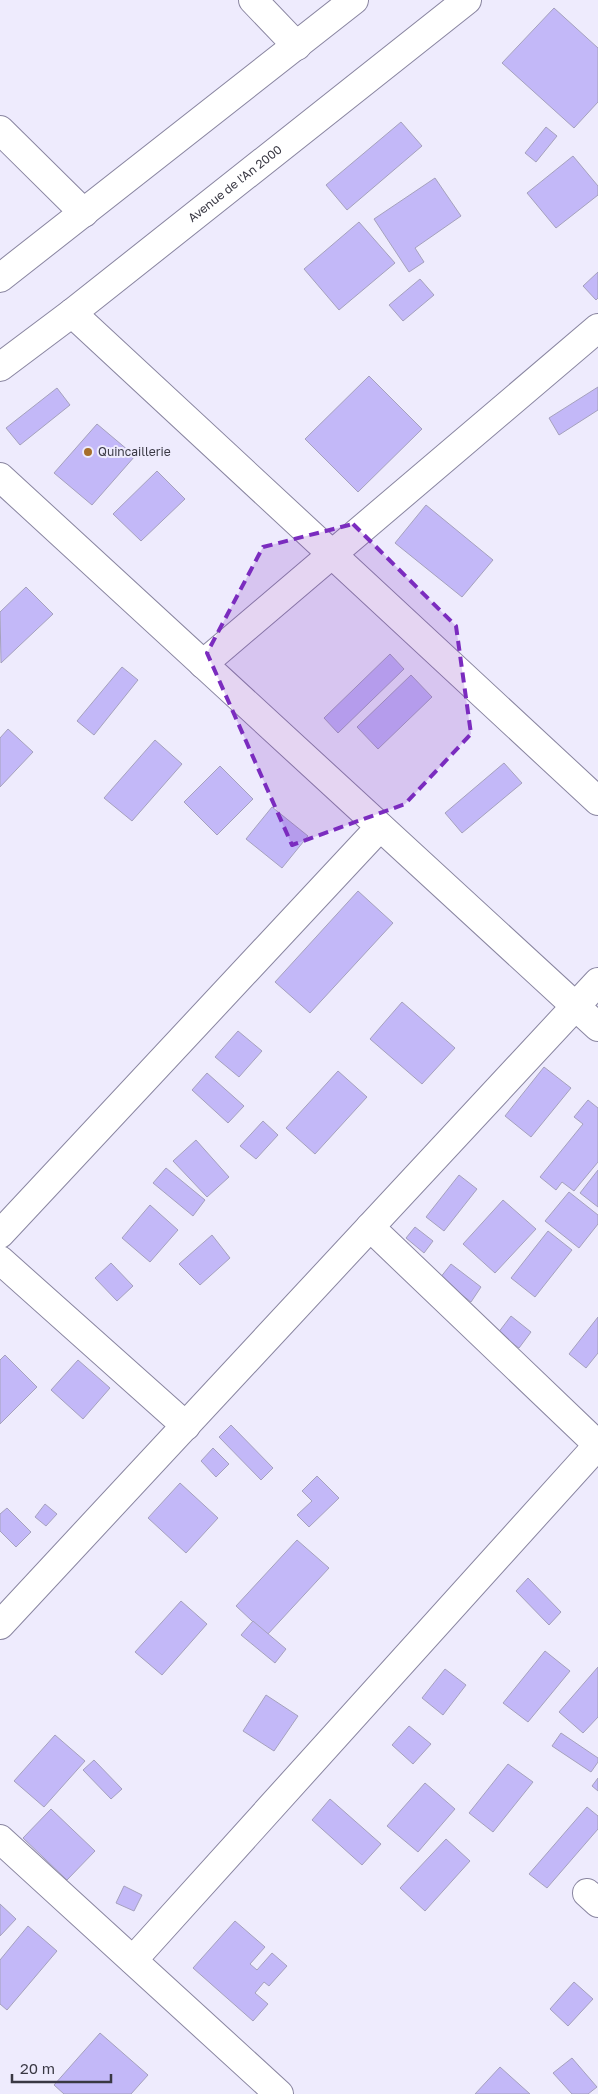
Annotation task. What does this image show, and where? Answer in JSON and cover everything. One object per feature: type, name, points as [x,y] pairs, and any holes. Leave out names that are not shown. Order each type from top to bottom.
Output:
[{"type":"street","points":[[253,0],[297,46]]},
{"type":"street","points":[[0,278],[354,0]]},
{"type":"street","name":"Avenue de l'An 2000","points":[[0,367],[72,313],[467,0]]},
{"type":"street","points":[[0,130],[84,213]]},
{"type":"street","points":[[72,313],[598,801]]},
{"type":"street","points":[[203,664],[598,328]]},
{"type":"street","points":[[0,477],[598,1027]]},
{"type":"street","points":[[0,1234],[380,827]]},
{"type":"street","points":[[0,1626],[598,982]]},
{"type":"street","points":[[133,1960],[598,1445],[370,1227]]},
{"type":"street","points":[[0,1260],[186,1426]]},
{"type":"street","points":[[0,1839],[279,2094]]},
{"type":"highlighted area","points":[[353,524],[456,626],[471,734],[405,804],[292,845],[207,653],[263,547]]},
{"type":"building","points":[[554,8],[598,48],[598,102],[574,128],[502,63]]},
{"type":"building","points":[[401,122],[422,146],[347,210],[326,185]]},
{"type":"building","points":[[546,127],[557,136],[536,162],[525,153]]},
{"type":"building","points":[[573,156],[598,186],[598,195],[556,228],[527,193]]},
{"type":"building","points":[[435,178],[461,216],[415,248],[424,262],[409,272],[374,219]]},
{"type":"building","points":[[359,222],[395,263],[339,310],[304,269]]},
{"type":"building","points":[[598,272],[598,298],[596,300],[583,286]]},
{"type":"building","points":[[420,279],[434,295],[403,321],[389,305]]},
{"type":"building","points":[[369,376],[422,429],[358,492],[305,439]]},
{"type":"building","points":[[598,387],[598,410],[559,435],[549,418]]},
{"type":"building","points":[[57,388],[70,405],[20,445],[6,428]]},
{"type":"building","points":[[97,424],[135,456],[92,505],[54,473]]},
{"type":"building","points":[[157,471],[185,499],[141,541],[113,514]]},
{"type":"building","points":[[426,505],[493,560],[462,597],[395,543]]},
{"type":"building","points":[[26,587],[53,614],[1,663],[0,612]]},
{"type":"building","points":[[390,654],[404,669],[338,733],[324,718]]},
{"type":"building","points":[[122,667],[138,680],[94,735],[77,721]]},
{"type":"building","points":[[411,675],[432,697],[378,749],[357,727]]},
{"type":"building","points":[[8,729],[33,752],[0,787],[0,738]]},
{"type":"building","points":[[155,740],[182,764],[132,821],[104,798]]},
{"type":"building","points":[[504,763],[522,783],[462,833],[445,813]]},
{"type":"building","points":[[220,766],[253,799],[217,835],[184,802]]},
{"type":"building","points":[[272,807],[308,836],[282,868],[246,839]]},
{"type":"building","points":[[358,891],[393,923],[310,1013],[275,982]]},
{"type":"building","points":[[402,1002],[455,1048],[422,1084],[370,1039]]},
{"type":"building","points":[[238,1031],[262,1051],[239,1077],[215,1057]]},
{"type":"building","points":[[544,1067],[571,1088],[531,1137],[505,1116]]},
{"type":"building","points":[[338,1071],[367,1097],[315,1154],[286,1128]]},
{"type":"building","points":[[207,1073],[244,1106],[228,1123],[192,1090]]},
{"type":"building","points":[[588,1100],[598,1108],[598,1162],[574,1191],[562,1182],[556,1190],[540,1177],[583,1124],[574,1117]]},
{"type":"building","points":[[263,1121],[278,1135],[256,1159],[240,1146]]},
{"type":"building","points":[[196,1140],[229,1177],[207,1197],[173,1161]]},
{"type":"building","points":[[166,1168],[205,1200],[193,1216],[153,1183]]},
{"type":"building","points":[[598,1170],[598,1207],[580,1193]]},
{"type":"building","points":[[459,1175],[477,1189],[444,1231],[426,1217]]},
{"type":"building","points":[[569,1192],[598,1215],[598,1224],[579,1248],[545,1221]]},
{"type":"building","points":[[503,1200],[536,1229],[495,1273],[463,1244]]},
{"type":"building","points":[[150,1205],[178,1230],[150,1262],[122,1238]]},
{"type":"building","points":[[415,1227],[433,1241],[424,1253],[406,1238]]},
{"type":"building","points":[[548,1231],[572,1250],[535,1297],[511,1278]]},
{"type":"building","points":[[212,1235],[230,1258],[200,1285],[179,1264]]},
{"type":"building","points":[[111,1263],[133,1286],[117,1301],[95,1278]]},
{"type":"building","points":[[451,1264],[481,1287],[471,1302],[440,1278]]},
{"type":"building","points":[[511,1316],[531,1332],[519,1348],[498,1333]]},
{"type":"building","points":[[598,1317],[598,1353],[586,1368],[569,1354]]},
{"type":"building","points":[[5,1355],[37,1387],[0,1424],[0,1360]]},
{"type":"building","points":[[78,1360],[110,1388],[83,1419],[51,1390]]},
{"type":"building","points":[[231,1425],[273,1468],[261,1480],[219,1437]]},
{"type":"building","points":[[213,1448],[229,1464],[216,1477],[201,1461]]},
{"type":"building","points":[[317,1476],[339,1498],[309,1527],[297,1515],[312,1501],[302,1491]]},
{"type":"building","points":[[180,1483],[218,1518],[186,1553],[148,1518]]},
{"type":"building","points":[[45,1504],[57,1514],[46,1526],[35,1517]]},
{"type":"building","points":[[7,1508],[31,1532],[16,1547],[0,1531],[0,1514]]},
{"type":"building","points":[[297,1540],[329,1568],[267,1635],[236,1606]]},
{"type":"building","points":[[528,1578],[561,1612],[549,1625],[516,1591]]},
{"type":"building","points":[[181,1601],[207,1624],[162,1675],[135,1652]]},
{"type":"building","points":[[253,1621],[286,1649],[275,1663],[241,1635]]},
{"type":"building","points":[[545,1651],[570,1671],[528,1722],[503,1703]]},
{"type":"building","points":[[598,1667],[598,1717],[583,1733],[559,1712]]},
{"type":"building","points":[[445,1669],[466,1685],[443,1715],[422,1698]]},
{"type":"building","points":[[266,1695],[298,1716],[274,1751],[243,1731]]},
{"type":"building","points":[[409,1726],[431,1744],[413,1764],[392,1745]]},
{"type":"building","points":[[561,1733],[598,1758],[598,1762],[591,1772],[552,1746]]},
{"type":"building","points":[[55,1735],[85,1761],[44,1807],[14,1781]]},
{"type":"building","points":[[94,1760],[122,1789],[111,1799],[83,1770]]},
{"type":"building","points":[[508,1764],[533,1782],[493,1832],[469,1813]]},
{"type":"building","points":[[598,1778],[598,1791],[592,1786]]},
{"type":"building","points":[[425,1783],[455,1809],[418,1852],[387,1826]]},
{"type":"building","points":[[330,1799],[381,1844],[362,1865],[312,1820]]},
{"type":"building","points":[[587,1807],[598,1816],[598,1829],[547,1888],[529,1874]]},
{"type":"building","points":[[51,1809],[95,1851],[67,1880],[23,1838]]},
{"type":"building","points":[[446,1839],[470,1861],[425,1911],[400,1888]]},
{"type":"building","points":[[124,1886],[142,1895],[134,1911],[116,1903]]},
{"type":"building","points":[[0,1904],[16,1919],[0,1936]]},
{"type":"building","points":[[235,1921],[265,1947],[250,1964],[257,1970],[272,1953],[287,1966],[269,1986],[264,1982],[255,1993],[268,2004],[253,2021],[193,1968]]},
{"type":"building","points":[[28,1926],[57,1951],[7,2010],[0,2004],[0,1960]]},
{"type":"building","points":[[574,1982],[593,1999],[568,2026],[550,2009]]},
{"type":"building","points":[[100,2033],[148,2075],[131,2094],[64,2094],[54,2085]]},
{"type":"building","points":[[572,2058],[597,2087],[588,2094],[572,2094],[553,2073]]},
{"type":"building","points":[[500,2067],[530,2094],[475,2094]]},
{"type":"place","name":"Quincaillerie","points":[[88,452]]}]
